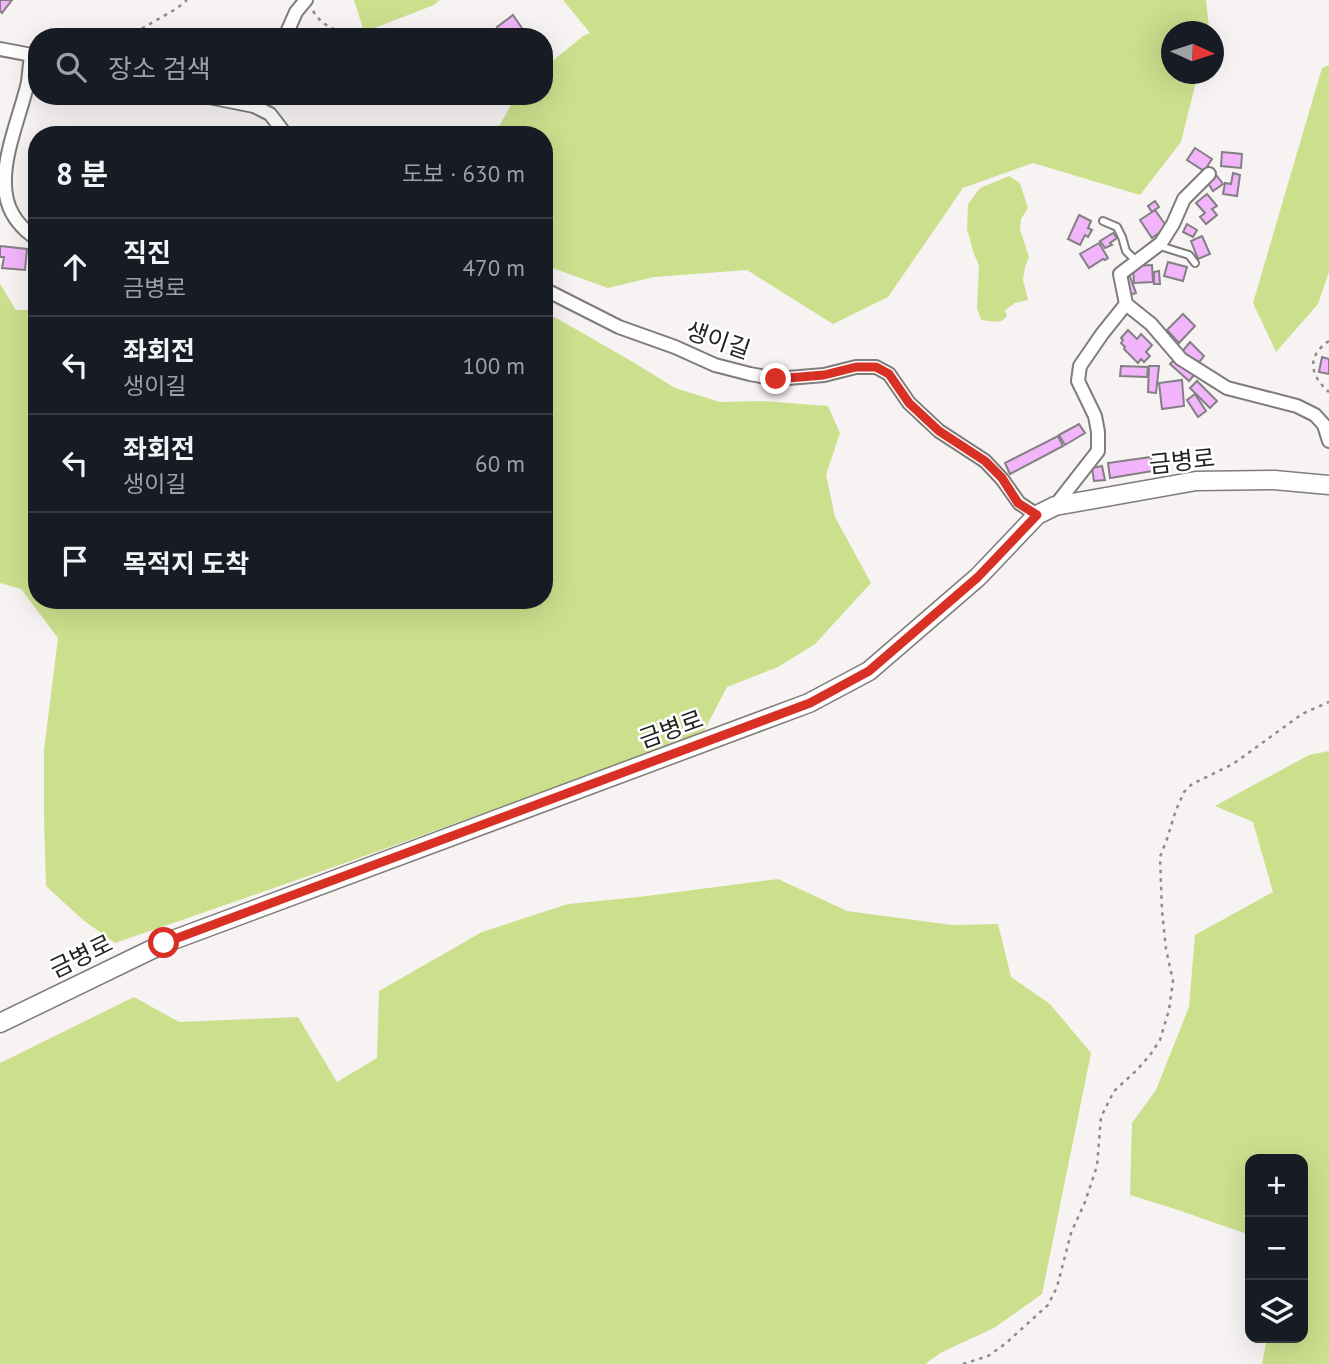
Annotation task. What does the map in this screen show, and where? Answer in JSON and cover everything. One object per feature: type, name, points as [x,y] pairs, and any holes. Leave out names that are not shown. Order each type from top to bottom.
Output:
[{"type":"street","points":[[289,28],[305,0]]},
{"type":"street","points":[[0,48],[28,54]]},
{"type":"street","points":[[28,81],[8,156],[5,193],[9,206],[28,233]]},
{"type":"street","points":[[261,105],[276,126]]},
{"type":"street","points":[[1209,174],[1184,199],[1173,224],[1158,245],[1120,274],[1126,304],[1151,324],[1181,359],[1227,388],[1297,406],[1315,415],[1324,425],[1329,441]]},
{"type":"street","name":"생이길","points":[[553,294],[619,327],[676,347],[715,365],[750,374],[776,379],[824,375],[856,367],[876,367],[889,374],[909,403],[939,431],[985,461],[1002,478],[1018,503],[1037,515]]},
{"type":"street","points":[[1055,506],[1098,451],[1096,416],[1078,381],[1080,366],[1126,304]]},
{"type":"street","name":"금병로","points":[[0,1023],[164,943],[810,703],[869,671],[978,577],[1037,515],[1055,506],[1196,481],[1274,480],[1329,485]]},
{"type":"lane","points":[[1103,221],[1117,227],[1126,251],[1136,261]]},
{"type":"lane","points":[[1158,245],[1189,255],[1195,263]]},
{"type":"path","points":[[143,28],[187,0]]},
{"type":"path","points":[[305,0],[317,18],[329,28]]},
{"type":"path","points":[[1329,341],[1321,346],[1314,360],[1313,374],[1329,392]]},
{"type":"path","points":[[963,1364],[988,1356],[1048,1305],[1057,1287],[1071,1233],[1097,1167],[1101,1116],[1114,1091],[1136,1071],[1160,1040],[1169,1010],[1173,981],[1161,911],[1160,857],[1184,792],[1192,784],[1233,764],[1302,714],[1329,702]]},
{"type":"green space","points":[[354,0],[440,0],[434,5],[374,28],[363,28]]},
{"type":"green space","points":[[563,0],[1206,0],[1208,21],[1161,21],[1161,84],[1196,84],[1181,142],[1140,195],[1033,163],[963,188],[888,297],[833,324],[747,270],[654,277],[608,288],[553,268],[553,126],[499,126],[511,105],[553,105],[553,61],[590,33]]},
{"type":"green space","points":[[1329,65],[1329,272],[1318,304],[1276,352],[1253,303],[1322,68]]},
{"type":"green space","points":[[1009,176],[1020,183],[1028,208],[1021,219],[1020,229],[1029,257],[1023,280],[1028,300],[1015,303],[1005,310],[1007,316],[1002,321],[981,320],[977,308],[979,265],[967,229],[968,204],[980,188]]},
{"type":"green space","points":[[0,284],[16,310],[28,310],[28,598],[21,589],[0,583]]},
{"type":"green space","points":[[553,316],[675,388],[720,402],[761,401],[828,406],[840,433],[826,475],[835,517],[871,583],[815,644],[778,667],[727,687],[703,733],[410,840],[115,943],[83,920],[46,886],[44,750],[58,638],[36,609],[553,609]]},
{"type":"green space","points":[[1329,751],[1329,1364],[1262,1364],[1266,1343],[1308,1343],[1308,1154],[1245,1154],[1245,1233],[1130,1195],[1132,1123],[1156,1090],[1189,1007],[1195,935],[1273,892],[1253,822],[1215,806],[1309,755]]},
{"type":"green space","points":[[778,879],[847,911],[952,925],[998,924],[1011,977],[1050,1004],[1091,1053],[1042,1294],[994,1328],[942,1352],[925,1364],[0,1364],[0,1063],[134,997],[179,1022],[298,1017],[337,1082],[377,1058],[379,991],[482,932],[568,904]]},
{"type":"building","points":[[0,0],[12,0],[2,13],[0,11]]},
{"type":"building","points":[[513,15],[522,28],[498,28]]},
{"type":"building","points":[[1195,148],[1212,159],[1204,171],[1187,160]]},
{"type":"building","points":[[1222,152],[1242,154],[1241,168],[1221,166]]},
{"type":"building","points":[[1233,173],[1240,175],[1237,196],[1223,194],[1225,183],[1231,184]]},
{"type":"building","points":[[1217,176],[1223,184],[1213,191],[1208,183]]},
{"type":"building","points":[[1207,194],[1217,206],[1212,209],[1217,215],[1206,224],[1200,217],[1205,213],[1196,203]]},
{"type":"building","points":[[1155,201],[1159,207],[1152,212],[1148,206]]},
{"type":"building","points":[[1155,210],[1167,227],[1152,238],[1140,220]]},
{"type":"building","points":[[1079,215],[1091,221],[1088,228],[1092,230],[1088,237],[1085,235],[1080,245],[1068,239]]},
{"type":"building","points":[[1187,224],[1197,230],[1193,237],[1183,232]]},
{"type":"building","points":[[1113,233],[1117,238],[1110,243],[1112,245],[1105,248],[1100,241]]},
{"type":"building","points":[[1202,236],[1210,254],[1198,259],[1191,241]]},
{"type":"building","points":[[1099,243],[1108,258],[1089,268],[1080,254]]},
{"type":"building","points":[[0,246],[27,249],[25,270],[2,268],[4,257],[0,257]]},
{"type":"building","points":[[1168,262],[1187,267],[1183,281],[1164,276]]},
{"type":"building","points":[[1152,265],[1153,282],[1134,283],[1133,266]]},
{"type":"building","points":[[1159,271],[1160,284],[1154,284],[1154,272]]},
{"type":"building","points":[[1129,274],[1136,293],[1128,296],[1121,277]]},
{"type":"building","points":[[1183,314],[1195,326],[1179,343],[1167,330]]},
{"type":"building","points":[[1128,330],[1137,339],[1141,334],[1152,345],[1146,352],[1150,356],[1144,362],[1141,359],[1138,363],[1121,343],[1121,338]]},
{"type":"building","points":[[1190,342],[1204,356],[1196,366],[1181,353]]},
{"type":"building","points":[[1177,357],[1195,374],[1189,381],[1170,364]]},
{"type":"building","points":[[1322,357],[1329,359],[1329,374],[1319,372]]},
{"type":"building","points":[[1121,366],[1148,367],[1147,377],[1120,376]]},
{"type":"building","points":[[1149,366],[1159,366],[1156,393],[1148,392]]},
{"type":"building","points":[[1182,380],[1184,406],[1162,409],[1159,383]]},
{"type":"building","points":[[1197,381],[1217,401],[1210,408],[1190,388]]},
{"type":"building","points":[[1195,394],[1206,411],[1198,417],[1187,400]]},
{"type":"building","points":[[1079,424],[1085,433],[1065,445],[1059,435]]},
{"type":"building","points":[[1058,436],[1063,446],[1010,474],[1005,463]]},
{"type":"building","points":[[1151,457],[1153,471],[1110,478],[1108,463]]},
{"type":"building","points":[[1102,466],[1105,480],[1094,481],[1092,468]]},
{"type":"route","points":[[164,943],[810,703],[869,671],[978,577],[1037,515],[1018,503],[1002,478],[985,461],[939,431],[909,403],[889,374],[876,367],[856,367],[824,375],[776,379]]}]
